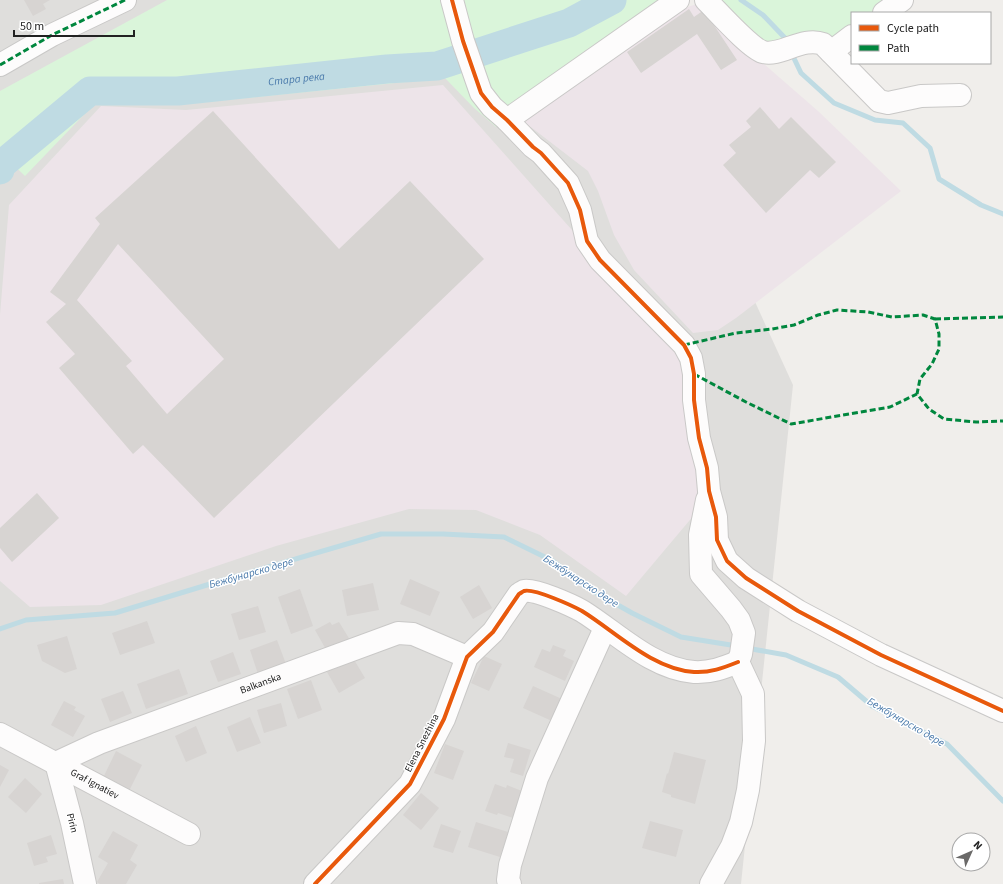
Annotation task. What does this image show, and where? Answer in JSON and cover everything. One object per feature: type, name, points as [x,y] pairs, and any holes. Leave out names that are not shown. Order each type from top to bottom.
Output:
[{"type":"street","points":[[0,65],[52,35],[124,0]]},
{"type":"street","points":[[452,0],[472,71],[480,93],[492,107],[541,153],[568,183],[580,210],[587,241],[600,260],[684,345],[691,358],[694,374],[694,400],[698,430],[707,468],[709,492],[716,517],[717,540],[727,562],[746,578],[798,610],[874,651],[1003,711]]},
{"type":"street","points":[[507,120],[678,0]]},
{"type":"street","points":[[706,0],[753,47],[763,52],[772,53],[818,41],[823,44],[879,101],[888,103],[921,96],[960,95]]},
{"type":"street","points":[[885,12],[902,0]]},
{"type":"street","points":[[831,52],[851,37]]},
{"type":"street","points":[[709,492],[700,535],[701,574],[739,620],[741,650],[752,694],[754,741],[748,790],[741,822],[732,846],[711,884]]},
{"type":"street","name":"Elena Snezhina","points":[[315,884],[410,784],[444,719],[467,657],[493,632],[519,594],[525,591],[532,591],[555,599],[581,611],[605,628]]},
{"type":"street","points":[[510,884],[508,880],[510,865],[537,778],[605,628],[631,646],[657,661],[678,669],[694,672],[712,672],[741,650]]},
{"type":"street","name":"Balkanska","points":[[56,763],[99,743],[398,633],[413,634],[467,657]]},
{"type":"street","name":"Graf Ignatiev","points":[[0,734],[189,834]]},
{"type":"street","name":"Pirin","points":[[56,763],[72,823],[85,884]]},
{"type":"shaded area","points":[[0,0],[617,0],[793,385],[741,884],[0,884]]},
{"type":"shaded area","points":[[700,3],[723,21],[764,64],[818,111],[901,191],[736,318],[718,330],[693,333],[634,270],[614,235],[598,191],[588,171],[523,121],[675,11]]},
{"type":"shaded area","points":[[443,85],[684,356],[705,502],[626,596],[540,535],[476,510],[409,509],[276,546],[101,605],[30,607],[0,581],[0,315],[9,205],[101,106],[186,110]]},
{"type":"green space","points":[[167,0],[665,0],[535,96],[496,127],[474,108],[445,78],[186,104],[98,100],[25,176],[0,152],[0,91]]},
{"type":"green space","points":[[720,0],[899,0],[884,12],[851,12],[851,38],[764,43]]},
{"type":"building","points":[[24,0],[50,0],[43,4],[46,9],[33,16]]},
{"type":"building","points":[[689,9],[694,17],[704,10],[737,60],[721,70],[697,34],[641,73],[627,52]]},
{"type":"building","points":[[760,107],[779,129],[791,117],[836,162],[819,178],[810,170],[766,213],[723,165],[736,153],[729,145],[751,127],[746,121]]},
{"type":"building","points":[[213,111],[339,249],[410,181],[484,259],[214,518],[143,445],[133,454],[59,368],[75,354],[46,322],[66,304],[50,292],[100,224],[95,218]],"holes":[[[118,244],[224,359],[167,414],[126,366],[132,361],[77,300]]]},
{"type":"building","points":[[37,493],[59,518],[12,562],[0,548],[0,528]]},
{"type":"building","points":[[410,579],[440,592],[430,616],[400,604]]},
{"type":"building","points":[[373,583],[379,610],[347,616],[342,590]]},
{"type":"building","points":[[479,585],[492,608],[473,619],[460,597]]},
{"type":"building","points":[[300,589],[313,626],[291,634],[278,597]]},
{"type":"building","points":[[258,606],[266,632],[239,640],[231,614]]},
{"type":"building","points":[[147,621],[155,643],[120,655],[112,633]]},
{"type":"building","points":[[330,622],[332,625],[339,622],[350,640],[328,653],[315,630]]},
{"type":"building","points":[[67,636],[77,669],[65,673],[42,661],[37,645]]},
{"type":"building","points":[[277,640],[286,664],[258,674],[250,650]]},
{"type":"building","points":[[553,645],[566,650],[563,656],[574,661],[565,681],[534,667],[542,649],[550,652]]},
{"type":"building","points":[[233,652],[241,674],[218,682],[210,661]]},
{"type":"building","points":[[484,656],[502,664],[489,691],[471,683]]},
{"type":"building","points":[[353,658],[365,678],[339,693],[327,672]]},
{"type":"building","points":[[179,669],[188,694],[146,709],[137,684]]},
{"type":"building","points":[[311,680],[322,710],[298,719],[287,689]]},
{"type":"building","points":[[533,686],[562,699],[552,721],[523,708]]},
{"type":"building","points":[[123,691],[132,713],[110,722],[101,699]]},
{"type":"building","points":[[64,701],[76,707],[74,710],[85,716],[73,737],[51,725]]},
{"type":"building","points":[[281,703],[287,726],[264,733],[257,710]]},
{"type":"building","points":[[250,717],[261,743],[237,752],[227,727]]},
{"type":"building","points":[[196,726],[207,753],[186,762],[175,736]]},
{"type":"building","points":[[508,743],[531,750],[523,776],[510,772],[514,759],[504,757]]},
{"type":"building","points":[[445,744],[464,751],[453,780],[434,773]]},
{"type":"building","points":[[116,751],[142,765],[129,791],[103,778]]},
{"type":"building","points":[[674,752],[706,760],[695,804],[671,797],[671,795],[662,792]]},
{"type":"building","points":[[0,765],[9,770],[0,787]]},
{"type":"building","points":[[25,778],[42,794],[26,813],[8,797]]},
{"type":"building","points":[[495,784],[506,788],[507,785],[522,791],[513,818],[498,813],[497,815],[485,811]]},
{"type":"building","points":[[421,793],[439,808],[421,830],[403,815]]},
{"type":"building","points":[[650,821],[683,830],[676,857],[642,848]]},
{"type":"building","points":[[476,822],[508,832],[500,857],[468,847]]},
{"type":"building","points":[[441,824],[461,831],[453,853],[433,847]]},
{"type":"building","points":[[113,831],[138,845],[130,860],[137,865],[126,884],[100,884],[97,882],[108,863],[98,857]]},
{"type":"building","points":[[51,835],[57,854],[46,857],[48,862],[34,866],[27,843]]},
{"type":"building","points":[[63,879],[64,884],[39,884],[39,883]]},
{"type":"waterway","name":"Стара река","points":[[0,170],[1,165],[90,91],[178,91],[387,69],[437,66],[569,23],[612,0]]},
{"type":"waterway","points":[[741,0],[763,15],[785,38],[787,43]]},
{"type":"waterway","points":[[791,52],[801,73],[834,103],[875,120],[903,123],[930,148],[939,179],[981,205],[1003,214]]},
{"type":"waterway","name":"Бежбунарско дере","points":[[0,629],[26,620],[115,613],[381,534],[443,534],[504,537],[553,561],[593,591],[632,613],[681,637],[737,646]]},
{"type":"waterway","name":"Бежбунарско дере","points":[[746,648],[786,655],[838,677],[872,706],[947,744],[1003,801]]},
{"type":"marked path","points":[[0,65],[52,35],[125,0]]},
{"type":"marked path","points":[[684,345],[736,333],[794,325],[818,315],[837,310],[868,312],[892,317],[923,315],[935,319],[939,334],[939,349],[932,364],[920,379],[917,394]]},
{"type":"marked path","points":[[935,319],[1003,317]]},
{"type":"marked path","points":[[694,374],[791,424],[890,407],[917,394],[929,409],[944,419],[976,422],[1003,421]]},
{"type":"cycle path","points":[[452,0],[463,41],[481,93],[492,107],[541,153],[568,183],[580,210],[587,241],[600,260],[684,345],[691,358],[694,374],[694,400],[699,438],[707,468],[709,491],[716,517],[717,540],[727,561],[746,578],[798,611],[881,655],[1003,711]]},
{"type":"cycle path","points":[[315,884],[410,784],[444,719],[467,657],[493,632],[519,594],[524,591],[536,592],[582,611],[649,657],[679,669],[694,672],[706,672],[738,662]]}]
